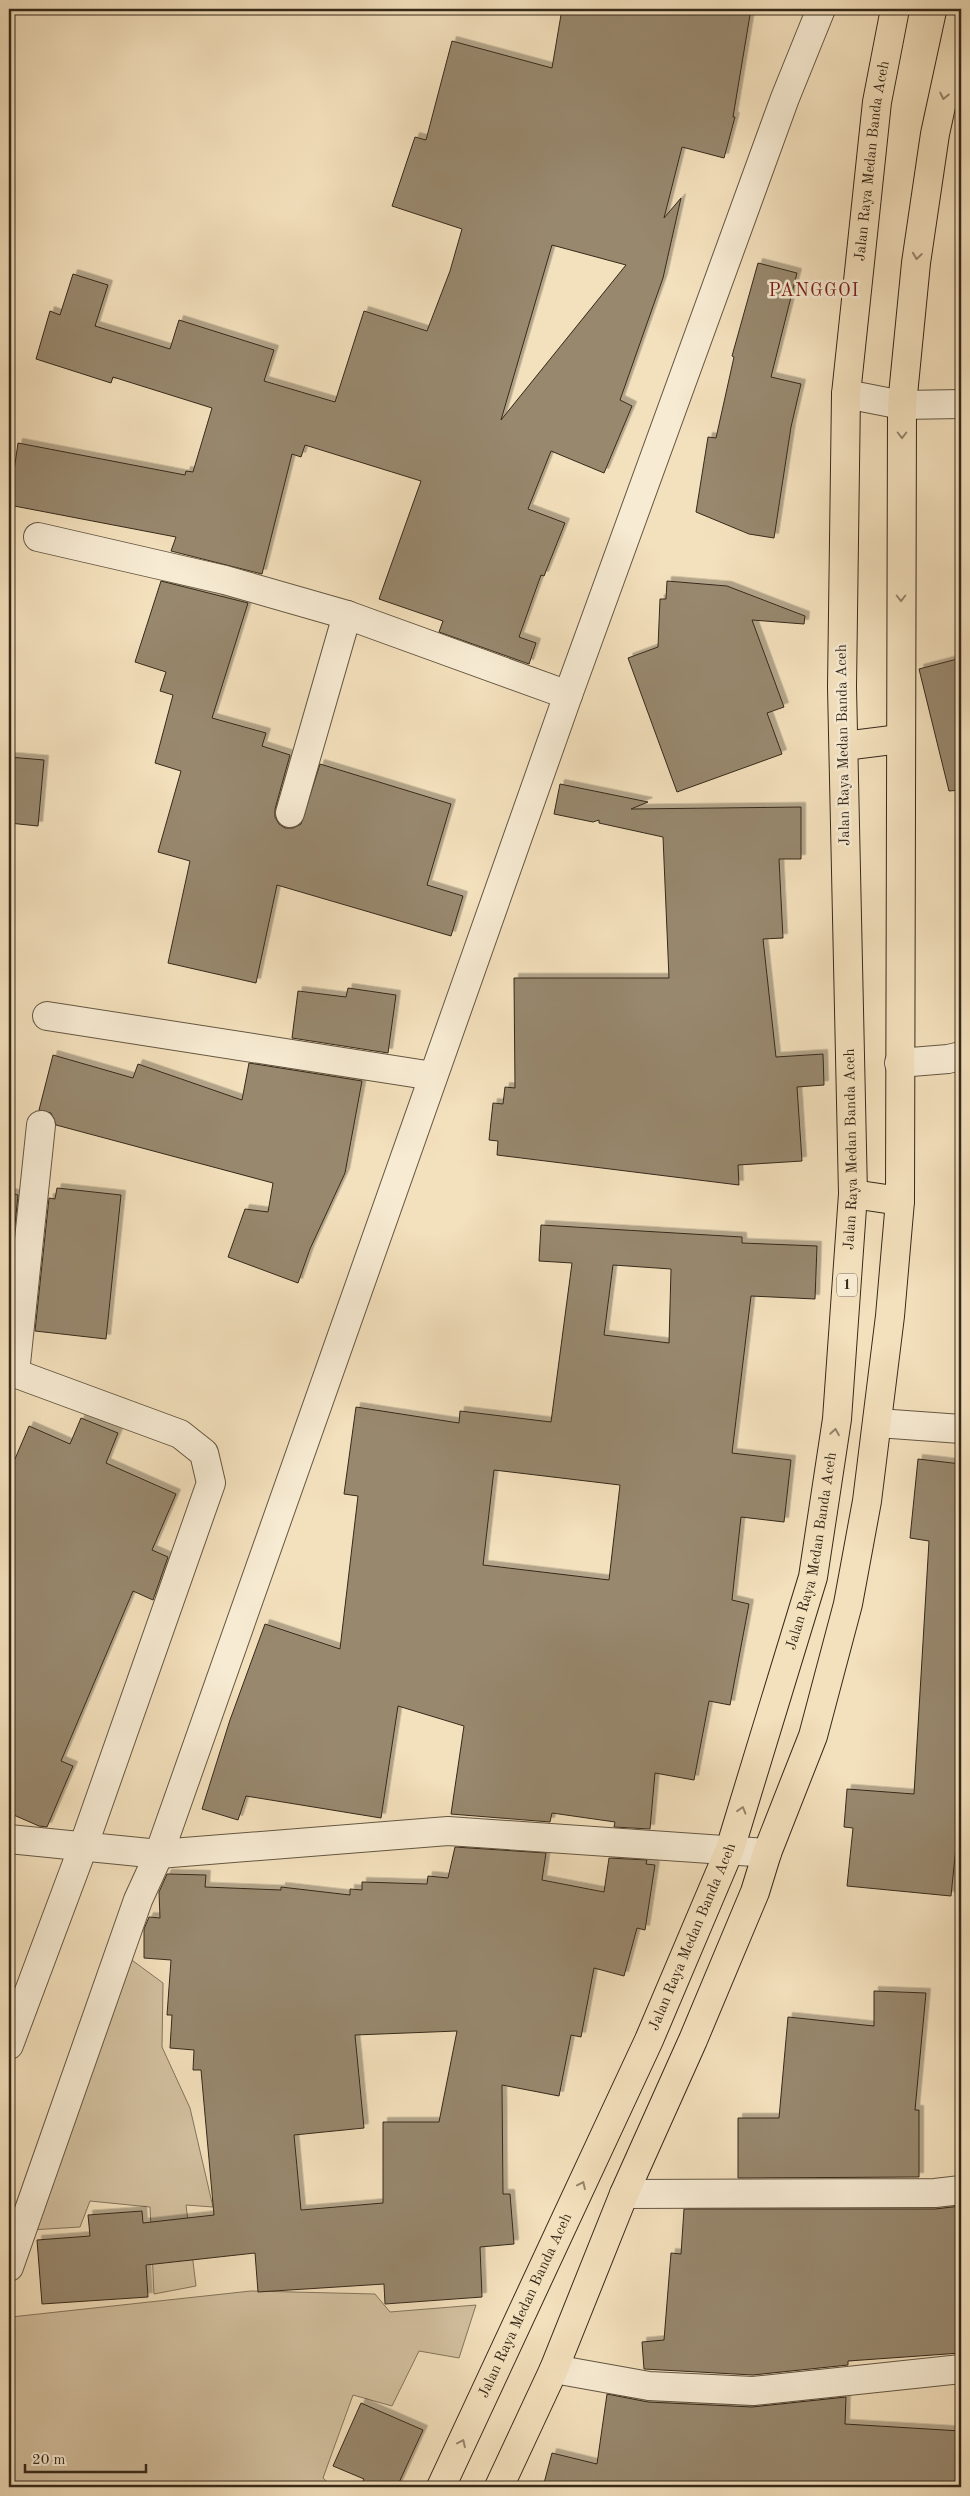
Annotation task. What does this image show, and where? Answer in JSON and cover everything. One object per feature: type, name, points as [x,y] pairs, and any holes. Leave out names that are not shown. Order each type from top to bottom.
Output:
[{"type":"highway","name":"Jalan Raya Medan Banda Aceh","points":[[442,2487],[649,2040],[730,1849],[813,1577],[837,1419],[853,1194],[842,687],[846,394],[877,102],[895,9]]},
{"type":"highway","points":[[499,2487],[554,2369],[624,2194],[694,2040],[754,1892],[813,1736],[848,1604],[867,1501],[878,1423],[900,1201],[902,405],[916,263],[935,134],[961,14]]},
{"type":"highway","points":[[844,746],[900,739]]},
{"type":"highway","points":[[853,1194],[900,1201]]},
{"type":"street","points":[[9,2267],[138,1900],[159,1854],[568,696],[785,98],[820,9]]},
{"type":"street","points":[[846,394],[902,405],[961,404]]},
{"type":"street","points":[[38,537],[225,580],[348,615],[568,696]]},
{"type":"street","points":[[290,813],[348,615]]},
{"type":"street","points":[[47,1016],[433,1076]]},
{"type":"street","points":[[900,1063],[961,1056]]},
{"type":"street","points":[[9,2045],[83,1847],[211,1483],[204,1453],[180,1434],[12,1372],[41,1125]]},
{"type":"street","points":[[878,1423],[961,1429]]},
{"type":"street","points":[[9,1839],[159,1854],[448,1831],[768,1853]]},
{"type":"street","points":[[624,2194],[935,2193],[961,2190]]},
{"type":"street","points":[[554,2369],[649,2386],[753,2391],[961,2369]]},
{"type":"shaded area","points":[[129,1958],[163,1983],[162,2047],[190,2108],[213,2207],[186,2205],[196,2286],[154,2294],[150,2207],[90,2201],[80,2227],[30,2230]]},
{"type":"shaded area","points":[[251,2291],[375,2294],[390,2312],[476,2305],[459,2358],[419,2351],[392,2406],[353,2395],[323,2478],[333,2487],[9,2487],[9,2322],[11,2317]]},
{"type":"building","points":[[562,9],[751,9],[733,117],[735,117],[724,158],[682,147],[664,218],[681,198],[663,278],[620,400],[632,406],[604,473],[551,451],[528,509],[565,523],[544,576],[541,575],[519,637],[536,643],[529,664],[439,632],[443,621],[379,599],[421,481],[305,445],[301,457],[292,454],[262,574],[171,551],[176,537],[9,505],[18,443],[185,475],[186,471],[193,472],[212,408],[113,377],[111,383],[36,359],[50,311],[60,315],[73,274],[108,285],[95,326],[170,349],[179,320],[274,350],[264,381],[335,402],[364,311],[427,331],[450,271],[462,229],[392,206],[415,137],[426,140],[452,41],[552,68]],"holes":[[[552,245],[626,265],[501,420]]]},
{"type":"building","points":[[758,263],[797,273],[771,377],[801,384],[791,427],[774,538],[749,534],[696,512],[708,437],[716,438],[734,357],[732,356]]},
{"type":"building","points":[[161,581],[248,603],[212,718],[266,733],[262,746],[290,755],[275,809],[275,817],[279,824],[285,828],[293,828],[301,824],[320,764],[451,804],[427,885],[463,896],[451,936],[277,885],[256,983],[168,963],[190,861],[158,852],[181,771],[155,763],[173,695],[160,691],[166,672],[135,662]]},
{"type":"building","points":[[667,581],[727,586],[805,616],[804,624],[752,620],[784,707],[767,713],[782,754],[677,792],[628,658],[658,647],[660,599],[666,599]]},
{"type":"building","points":[[961,658],[961,790],[949,791],[919,669]]},
{"type":"building","points":[[9,757],[44,760],[38,826],[9,823]]},
{"type":"building","points":[[560,784],[648,802],[631,809],[801,807],[801,859],[779,859],[783,938],[763,939],[776,1057],[823,1054],[824,1085],[797,1087],[802,1161],[738,1165],[739,1185],[497,1155],[498,1141],[489,1140],[493,1103],[503,1104],[505,1087],[515,1088],[514,978],[669,978],[663,837],[599,823],[599,820],[593,822],[554,814]]},
{"type":"building","points":[[348,988],[396,995],[388,1053],[292,1038],[298,991],[346,997]]},
{"type":"building","points":[[53,1055],[133,1078],[138,1064],[242,1100],[249,1063],[362,1081],[345,1173],[310,1249],[298,1283],[228,1257],[245,1209],[268,1212],[273,1183],[56,1125],[51,1113],[39,1110]]},
{"type":"building","points":[[57,1188],[121,1195],[106,1339],[35,1331],[49,1198],[55,1199]]},
{"type":"building","points":[[9,1193],[18,1195],[9,1283]]},
{"type":"building","points":[[541,1225],[742,1237],[742,1243],[817,1246],[815,1299],[751,1296],[732,1453],[791,1460],[784,1522],[741,1517],[732,1600],[749,1604],[730,1705],[709,1701],[694,1780],[655,1773],[650,1829],[614,1827],[615,1822],[552,1813],[550,1822],[451,1814],[464,1726],[398,1706],[381,1818],[246,1796],[238,1820],[202,1809],[230,1720],[265,1624],[340,1649],[358,1496],[344,1494],[356,1407],[459,1423],[460,1411],[551,1422],[572,1263],[539,1261]],"holes":[[[613,1265],[671,1269],[669,1343],[604,1335]],[[494,1470],[620,1485],[609,1580],[483,1565]]]},
{"type":"building","points":[[81,1418],[118,1433],[106,1463],[176,1494],[152,1550],[168,1557],[153,1600],[133,1591],[61,1761],[73,1766],[47,1827],[39,1826],[9,1813],[9,1473],[29,1426],[70,1444]]},
{"type":"building","points":[[918,1459],[961,1464],[961,1837],[957,1837],[951,1896],[847,1886],[853,1828],[844,1827],[847,1789],[914,1794],[929,1541],[910,1538]]},
{"type":"building","points":[[455,1847],[546,1853],[542,1880],[604,1892],[609,1858],[647,1860],[646,1864],[655,1865],[645,1930],[637,1928],[624,1976],[594,1968],[581,2037],[571,2035],[559,2096],[502,2085],[503,2194],[510,2194],[514,2244],[480,2247],[482,2297],[385,2304],[384,2284],[258,2292],[255,2253],[146,2265],[148,2297],[42,2304],[37,2240],[90,2236],[88,2215],[142,2211],[143,2223],[214,2215],[201,2070],[193,2070],[194,2050],[170,2048],[172,2015],[167,2015],[171,1960],[144,1958],[144,1929],[149,1917],[160,1918],[159,1892],[167,1874],[206,1875],[205,1887],[281,1890],[281,1887],[350,1895],[350,1889],[362,1890],[362,1882],[427,1884],[428,1876],[448,1878]],"holes":[[[457,2031],[439,2122],[383,2122],[383,2203],[301,2210],[294,2135],[364,2128],[355,2035]]]},
{"type":"building","points":[[874,1991],[926,1993],[915,2110],[919,2110],[919,2177],[738,2178],[738,2118],[779,2118],[788,2017],[874,2026]]},
{"type":"building","points":[[961,2206],[961,2353],[848,2361],[848,2365],[753,2375],[644,2369],[642,2342],[664,2340],[671,2253],[681,2254],[684,2209],[935,2209]]},
{"type":"building","points":[[607,2394],[648,2402],[752,2407],[846,2397],[845,2424],[961,2431],[961,2487],[543,2487],[552,2453],[597,2464]]},
{"type":"building","points":[[361,2403],[423,2430],[397,2487],[360,2487],[364,2479],[333,2466]]},
{"type":"district","name":"PANGGOI","points":[[814,291]]}]
